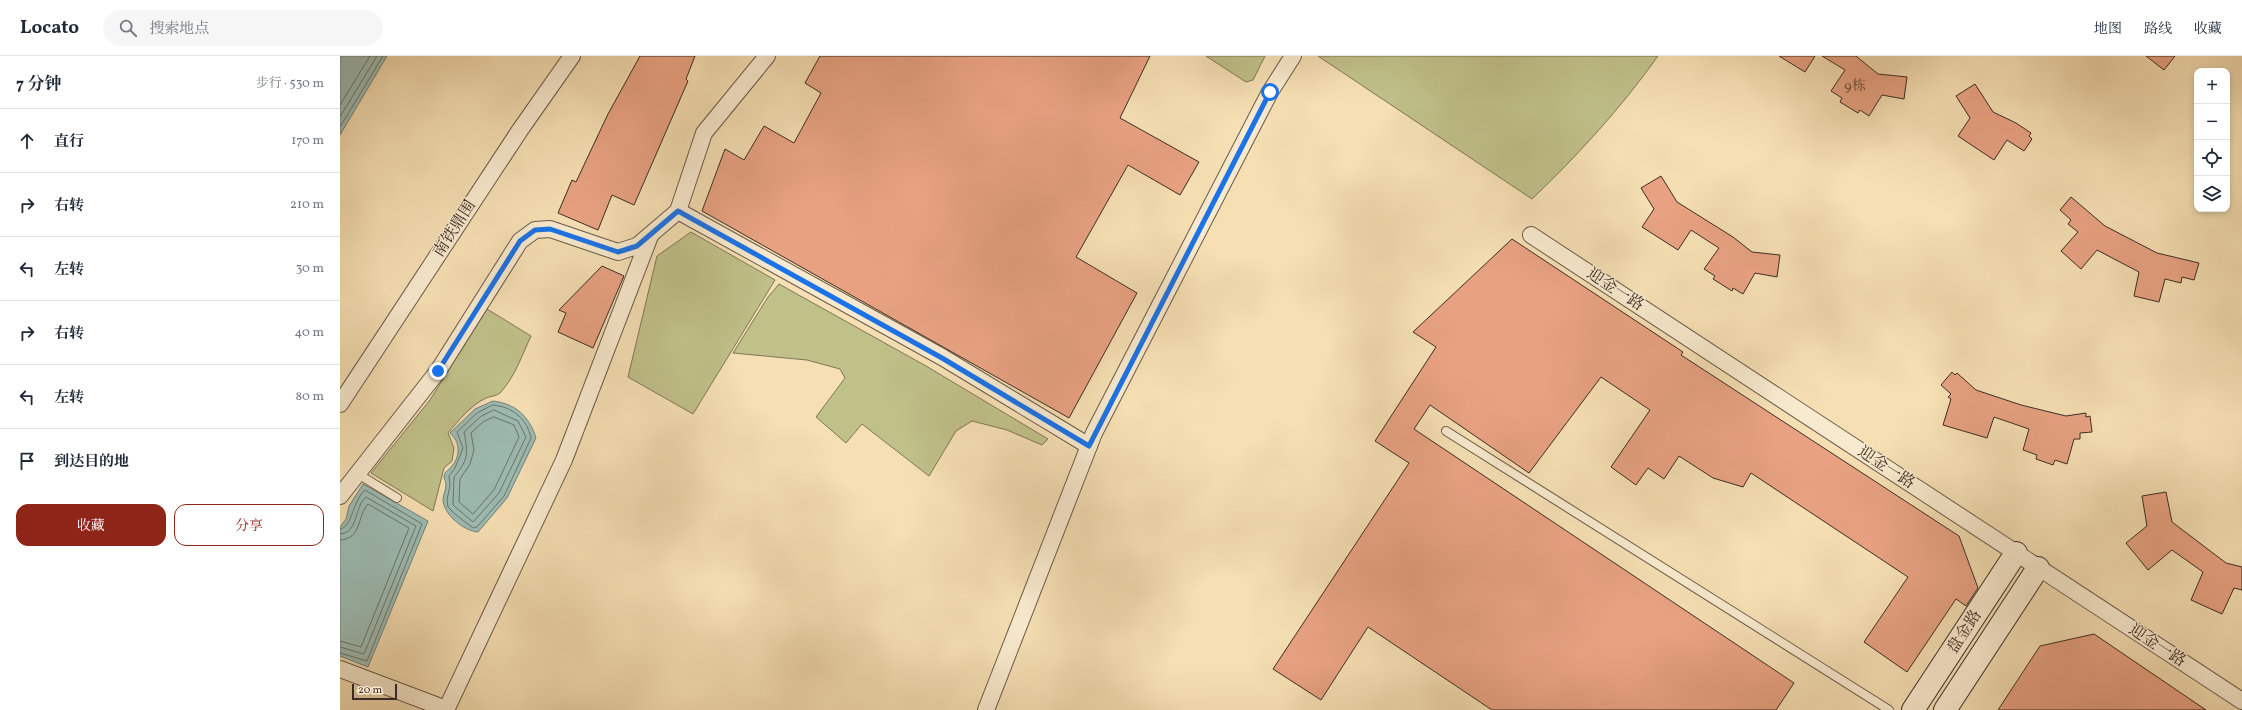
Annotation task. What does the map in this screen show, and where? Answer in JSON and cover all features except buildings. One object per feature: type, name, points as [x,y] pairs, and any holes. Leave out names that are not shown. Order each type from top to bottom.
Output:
[{"type":"street","name":"南铁鼎围","points":[[340,404],[520,130],[572,56]]},
{"type":"street","points":[[340,496],[438,371],[520,241],[535,230],[550,229],[618,252],[637,246],[678,211],[704,133],[767,56]]},
{"type":"street","points":[[986,710],[1089,446],[1270,92],[1293,56]]},
{"type":"street","points":[[678,211],[942,358],[1089,446]]},
{"type":"street","points":[[340,669],[446,710],[564,460],[650,234]]},
{"type":"street","name":"迎金一路","points":[[1531,235],[2242,701]]},
{"type":"street","name":"盘金路","points":[[1913,710],[2016,554]]},
{"type":"street","name":"盘金路","points":[[1945,710],[2038,568]]},
{"type":"lane","points":[[1446,432],[1889,710]]},
{"type":"lane","points":[[358,474],[397,498]]},
{"type":"green space","points":[[1206,56],[1265,56],[1253,80],[1246,82]]},
{"type":"green space","points":[[1318,56],[1658,56],[1614,112],[1566,165],[1532,199]]},
{"type":"green space","points":[[691,232],[775,280],[693,414],[628,377],[657,256]]},
{"type":"green space","points":[[779,284],[926,366],[1048,439],[1042,445],[1007,430],[972,421],[956,431],[929,476],[862,424],[846,443],[816,417],[845,378],[840,369],[807,360],[733,353],[768,297]]},
{"type":"green space","points":[[487,309],[531,336],[514,373],[500,393],[480,401],[465,414],[448,433],[454,448],[452,461],[444,468],[433,511],[371,473],[430,400]]},
{"type":"water","points":[[340,56],[387,56],[340,135]]},
{"type":"water","points":[[493,401],[508,405],[520,412],[530,423],[536,438],[507,498],[478,532],[467,529],[461,525],[447,511],[443,500],[446,485],[444,476],[455,462],[458,453],[456,440],[450,433],[475,409]]},
{"type":"water","points":[[363,484],[428,521],[368,667],[340,656],[340,527],[346,519],[349,506]]},
{"type":"route","points":[[438,371],[520,241],[535,230],[550,229],[618,252],[637,246],[678,211],[942,358],[1089,446],[1094,433],[1270,92]]}]
